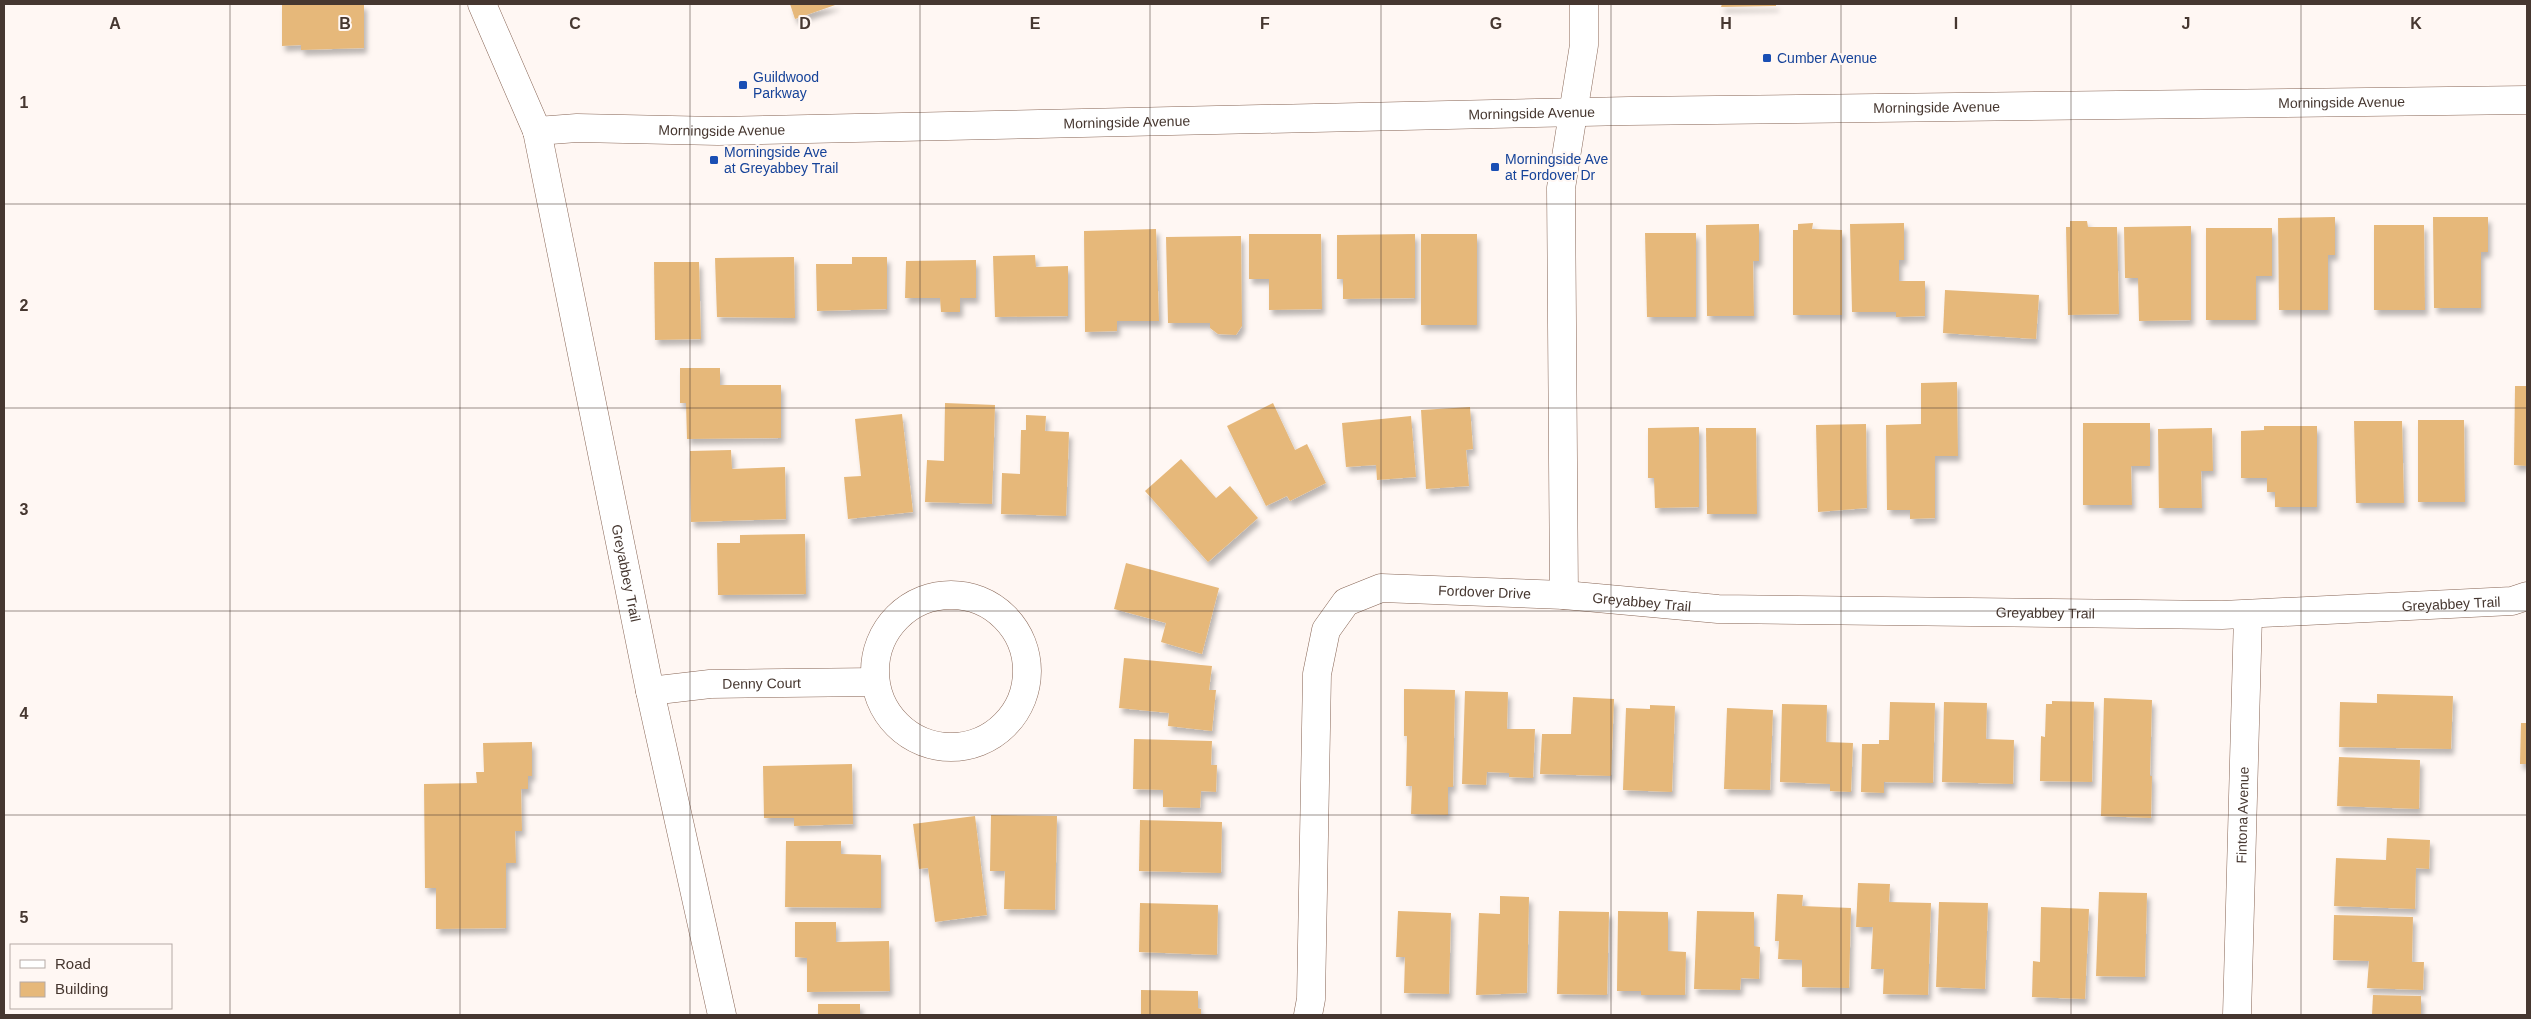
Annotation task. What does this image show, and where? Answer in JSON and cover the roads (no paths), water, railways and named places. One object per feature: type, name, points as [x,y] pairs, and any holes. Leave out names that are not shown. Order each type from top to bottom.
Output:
[{"type":"street","points":[[482,4],[537,131]]},
{"type":"street","points":[[1564,595],[1561,188],[1584,44],[1584,4]]},
{"type":"street","name":"Morningside Avenue","points":[[537,131],[576,128],[718,131],[1574,113],[2527,100]]},
{"type":"street","name":"Greyabbey Trail","points":[[537,131],[650,691],[722,1015]]},
{"type":"street","name":"Fordover Drive","points":[[1308,1015],[1311,999],[1317,674],[1326,630],[1346,602],[1381,588],[1564,595]]},
{"type":"street","points":[[958,595],[982,601],[1002,614],[1017,632],[1026,655],[1027,682],[1018,707],[1002,728],[980,742],[954,749],[928,745],[904,733],[886,713],[875,682],[874,664],[880,641],[894,621],[912,606],[934,596],[958,595]]},
{"type":"street","name":"Greyabbey Trail","points":[[1564,595],[1718,609],[2248,615],[2512,601],[2527,596]]},
{"type":"street","name":"Fintona Avenue","points":[[2237,1015],[2248,615]]},
{"type":"street","name":"Denny Court","points":[[650,691],[710,684],[875,682]]},
{"type":"place","name":"Cumber Avenue","points":[[1767,58]]},
{"type":"place","name":"Guildwood Parkway","points":[[743,85]]},
{"type":"place","name":"Morningside Ave at Greyabbey Trail","points":[[714,160]]},
{"type":"place","name":"Morningside Ave at Fordover Dr","points":[[1495,167]]}]
